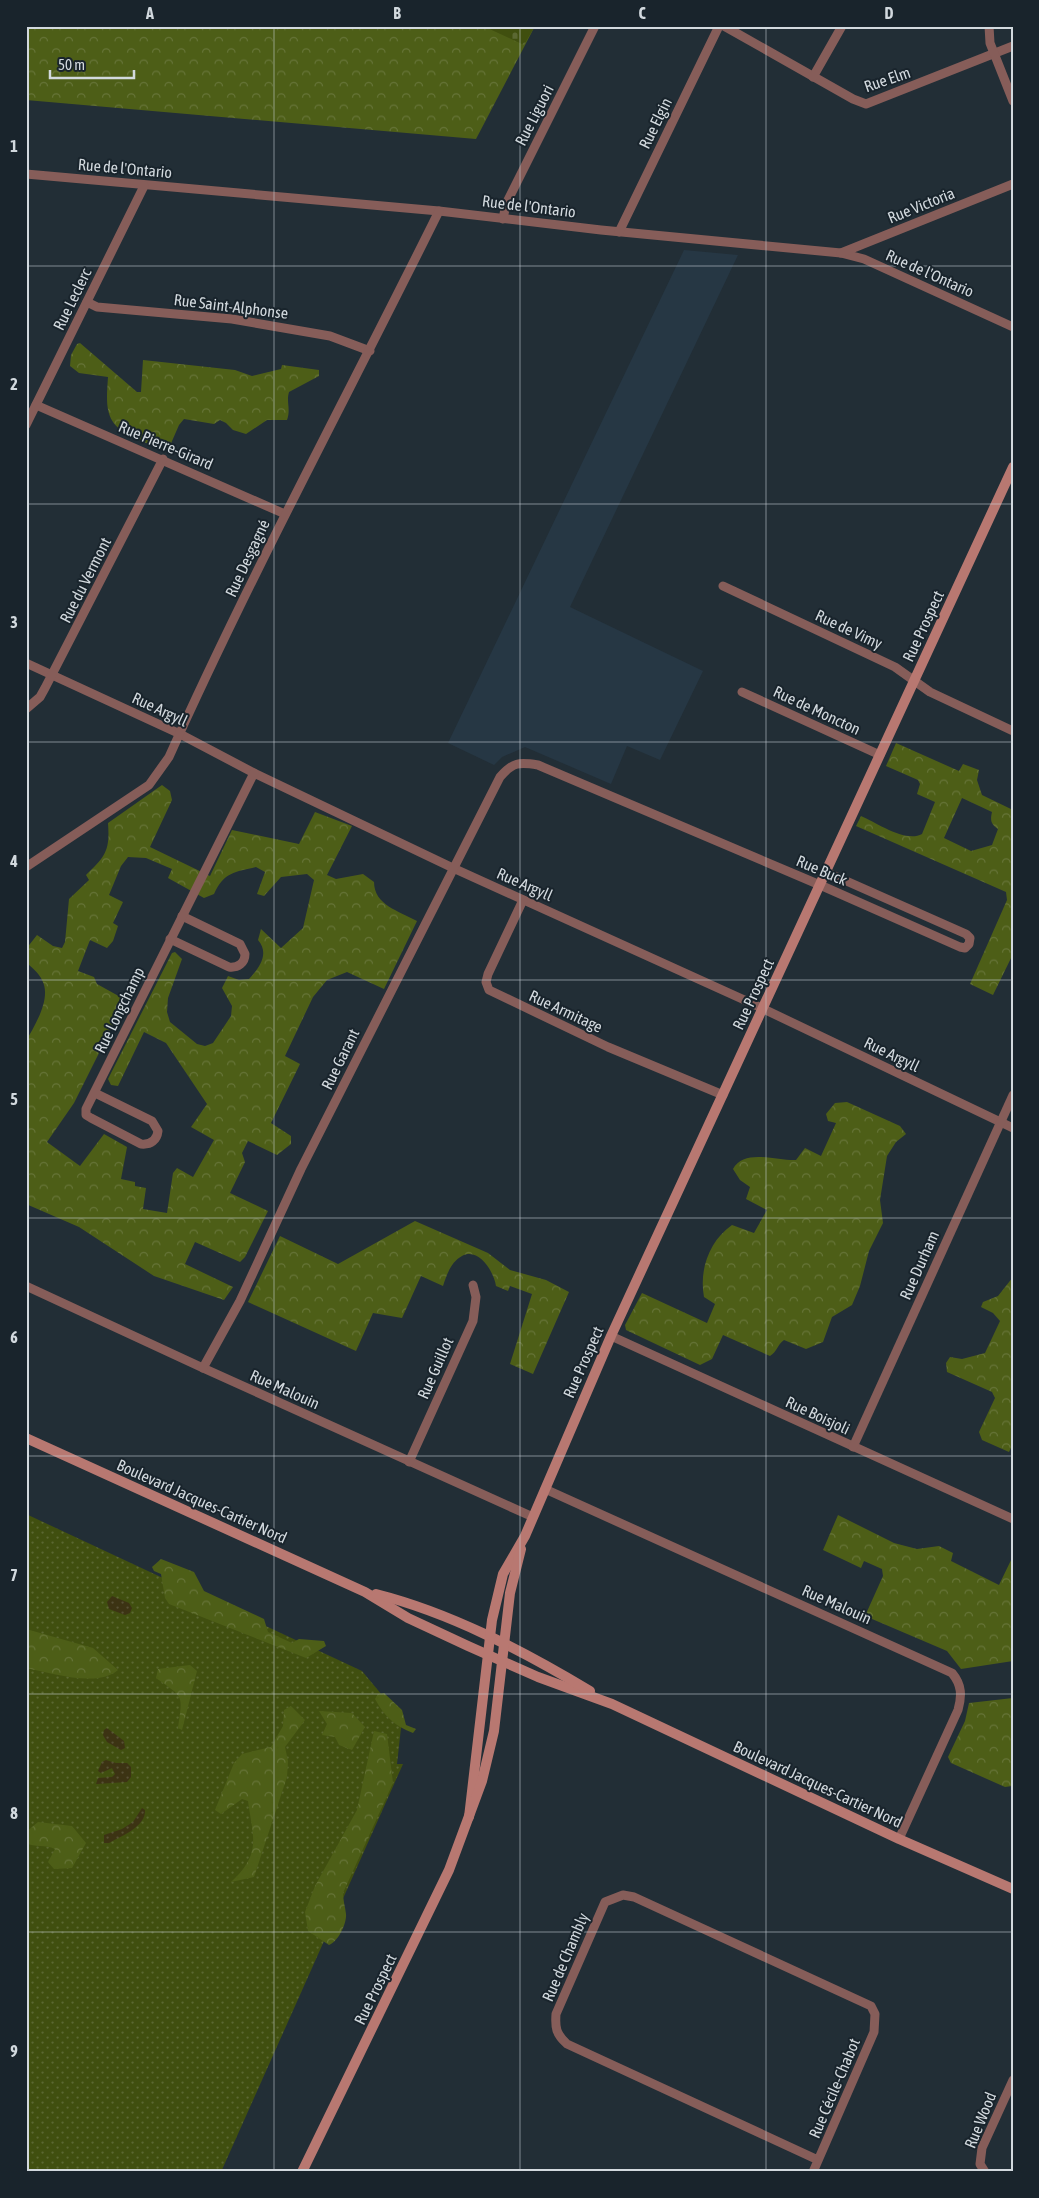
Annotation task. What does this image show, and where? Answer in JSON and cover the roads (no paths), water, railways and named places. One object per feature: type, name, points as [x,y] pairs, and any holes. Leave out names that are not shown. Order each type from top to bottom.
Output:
[{"type":"street","name":"Rue Liguori","points":[[503,219],[506,204],[595,26]]},
{"type":"street","name":"Rue Elgin","points":[[619,232],[719,26]]},
{"type":"street","name":"Rue Elm","points":[[724,26],[853,99],[866,104],[1013,46]]},
{"type":"street","points":[[813,77],[842,26]]},
{"type":"street","points":[[989,26],[990,43],[1013,100]]},
{"type":"street","name":"Rue de l'Ontario","points":[[26,174],[439,211],[619,232],[841,253],[864,259],[1013,327]]},
{"type":"street","name":"Rue Victoria","points":[[841,253],[1013,184]]},
{"type":"street","name":"Rue Leclerc","points":[[26,425],[144,186]]},
{"type":"street","name":"Rue Desgagné","points":[[26,867],[39,856],[149,785],[169,757],[284,514],[370,350],[439,211]]},
{"type":"street","name":"Rue Saint-Alphonse","points":[[87,302],[97,307],[252,322],[330,336],[370,350]]},
{"type":"street","name":"Rue Pierre-Girard","points":[[36,405],[163,459],[284,514]]},
{"type":"street","name":"Rue du Vermont","points":[[26,709],[40,697],[163,459]]},
{"type":"street","name":"Rue Prospect","points":[[468,1817],[498,1587],[525,1536],[611,1336],[1013,467]]},
{"type":"street","name":"Rue de Vimy","points":[[723,586],[895,667],[930,692],[1013,731]]},
{"type":"street","name":"Rue Argyll","points":[[26,663],[180,734],[254,773],[453,868],[763,1009],[1013,1128]]},
{"type":"street","name":"Rue de Moncton","points":[[742,692],[880,755]]},
{"type":"street","name":"Rue Buck","points":[[509,767],[523,763],[538,766],[820,885],[960,947],[965,948],[969,944],[970,938],[966,934],[826,872]]},
{"type":"street","name":"Rue Garant","points":[[204,1368],[240,1301],[297,1178],[453,868],[500,778],[509,767]]},
{"type":"street","name":"Rue Longchamp","points":[[95,1093],[152,1121],[158,1131],[156,1138],[150,1144],[141,1144],[86,1115],[86,1109],[254,773]]},
{"type":"street","name":"Rue Armitage","points":[[523,900],[488,974],[486,982],[489,990],[608,1047],[723,1095]]},
{"type":"street","points":[[170,939],[229,967],[237,966],[244,961],[245,954],[240,944],[182,916]]},
{"type":"street","name":"Rue Durham","points":[[853,1447],[1013,1095]]},
{"type":"street","name":"Rue Guillot","points":[[409,1462],[473,1321],[476,1298],[473,1285]]},
{"type":"street","name":"Rue Malouin","points":[[26,1286],[533,1517]]},
{"type":"street","name":"Rue Boisjoli","points":[[611,1336],[1013,1519]]},
{"type":"street","name":"Boulevard Jacques-Cartier Nord","points":[[26,1438],[365,1592],[408,1618],[488,1655],[612,1704],[1013,1889]]},
{"type":"street","name":"Rue Malouin","points":[[544,1489],[952,1673],[957,1680],[960,1690],[958,1710],[899,1838]]},
{"type":"street","name":"Rue Prospect","points":[[302,2172],[449,1870],[468,1817],[489,1757],[503,1661],[510,1593],[525,1536]]},
{"type":"street","name":"Boulevard Jacques-Cartier Nord","points":[[365,1592],[412,1604],[490,1638],[545,1664],[612,1704]]},
{"type":"street","name":"Rue de Chambly","points":[[818,2160],[567,2044],[558,2037],[555,2027],[556,2014],[605,1902],[622,1895],[634,1897],[865,2002],[871,2006],[875,2014]]},
{"type":"street","name":"Rue Cécile-Chabot","points":[[813,2172],[874,2032],[875,2014]]},
{"type":"street","name":"Rue Wood","points":[[985,2172],[980,2164],[982,2148],[1013,2080]]}]
